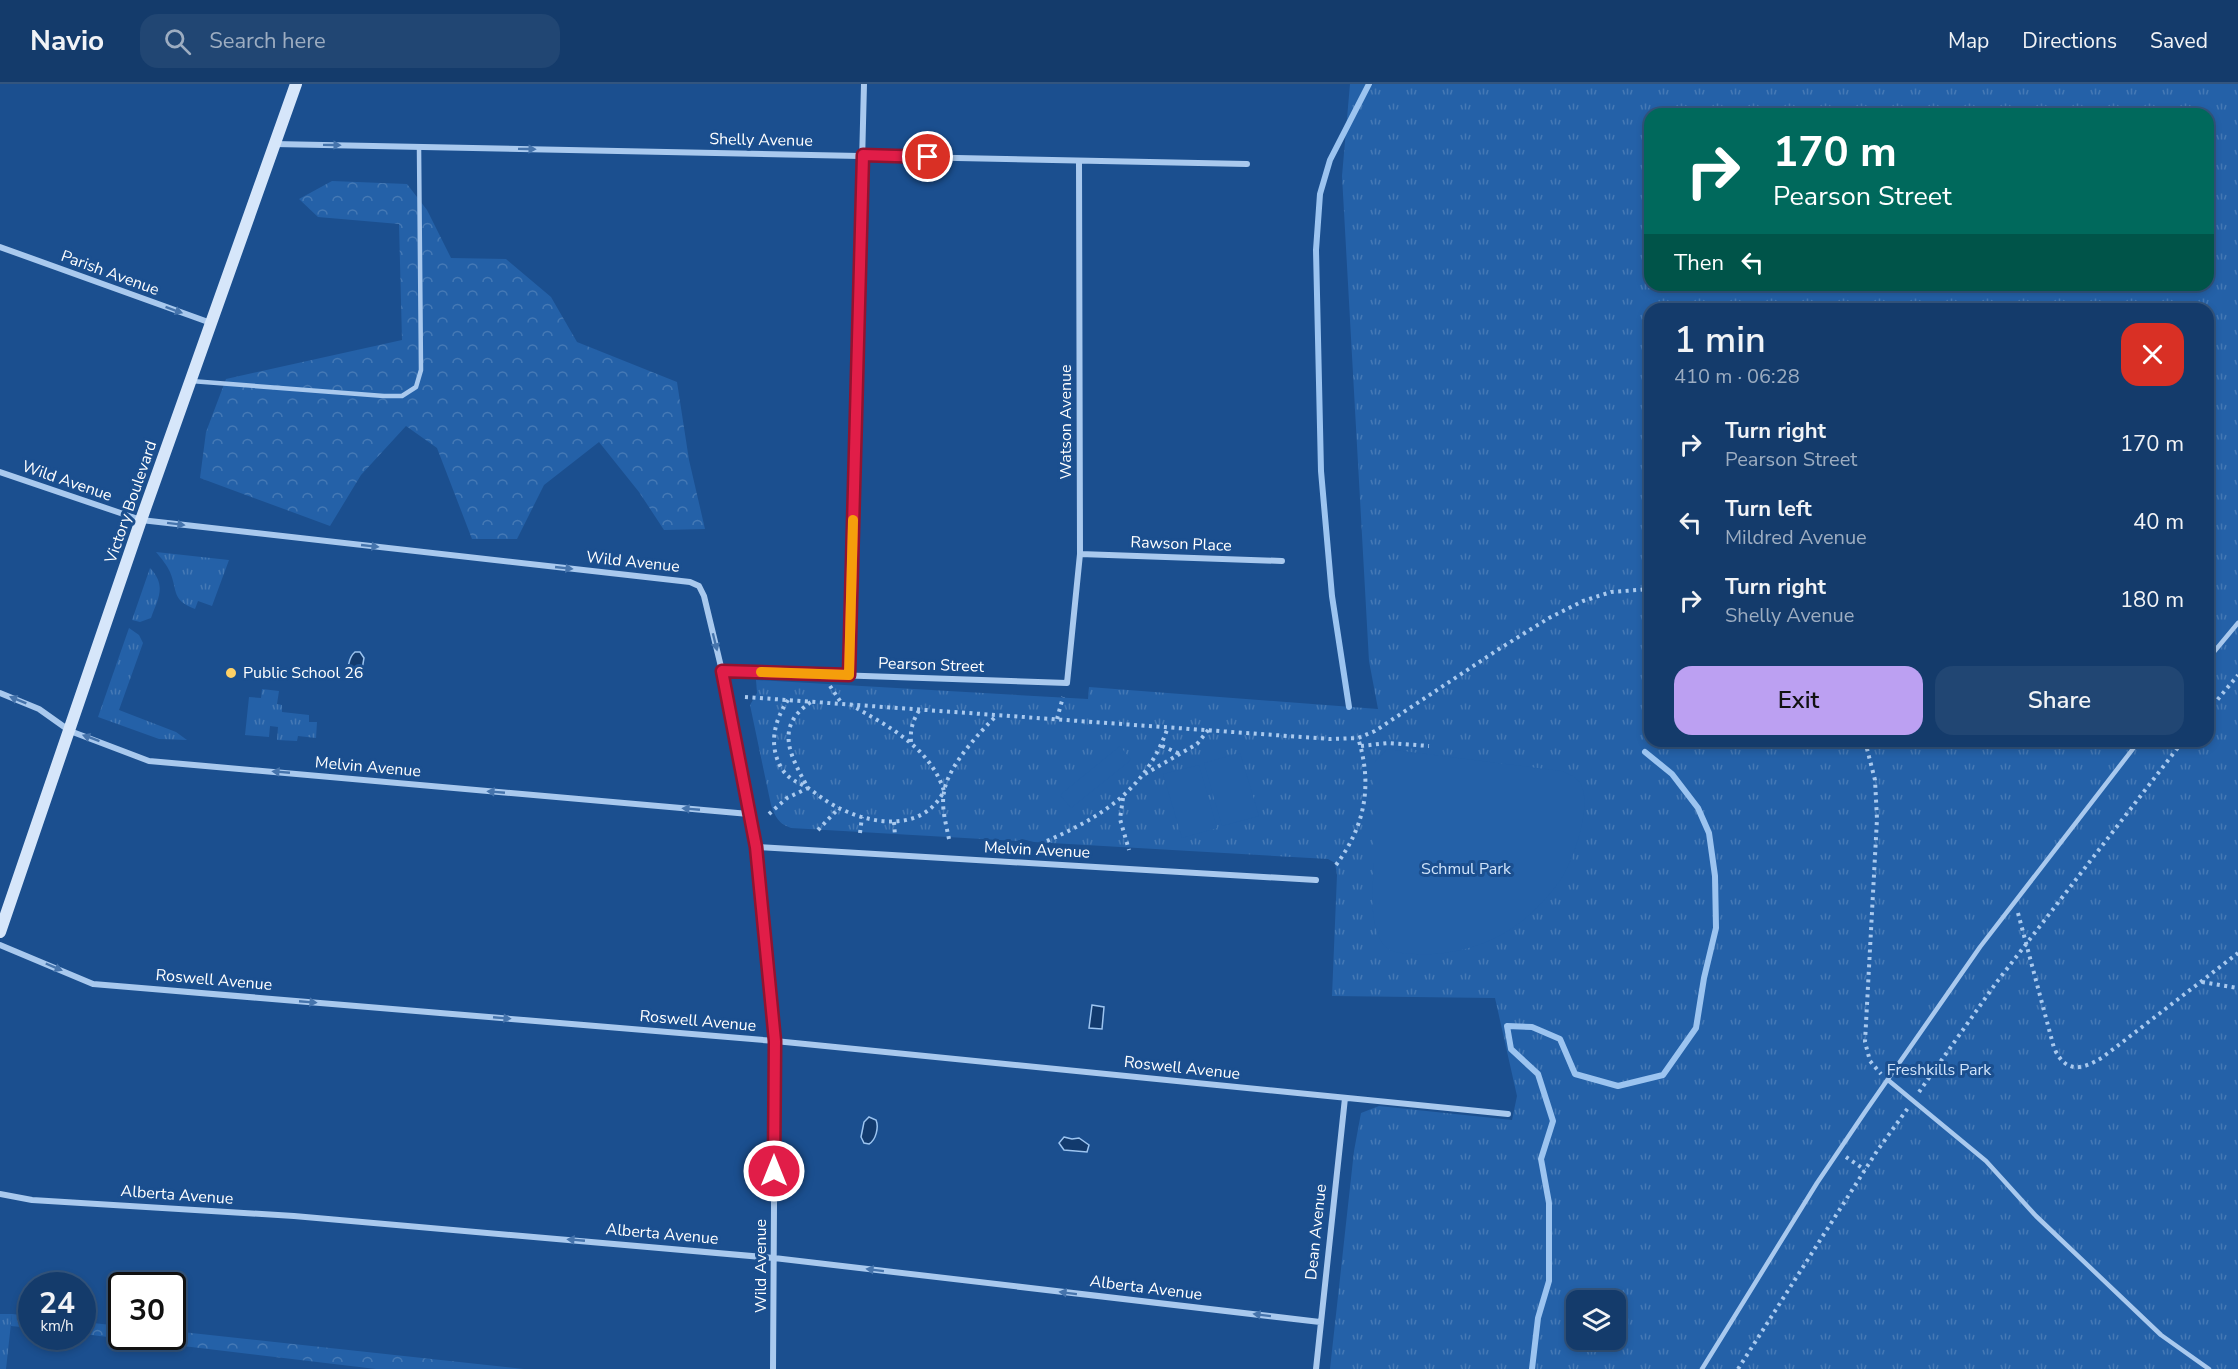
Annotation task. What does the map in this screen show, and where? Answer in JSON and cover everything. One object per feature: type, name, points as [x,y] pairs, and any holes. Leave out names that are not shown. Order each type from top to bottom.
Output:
[{"type":"main road","name":"Victory Boulevard","points":[[0,932],[141,520],[296,84]]},
{"type":"street","points":[[849,675],[864,84]]},
{"type":"street","name":"Shelly Avenue","points":[[274,144],[1247,164]]},
{"type":"street","name":"Watson Avenue","points":[[1067,683],[1080,554],[1079,161]]},
{"type":"street","name":"Parish Avenue","points":[[0,247],[212,323]]},
{"type":"street","name":"Wild Avenue","points":[[0,472],[141,520],[690,582],[699,586],[704,597],[722,671],[756,847],[775,1041],[773,1369]]},
{"type":"street","name":"Rawson Place","points":[[1080,554],[1282,561]]},
{"type":"street","name":"Pearson Street","points":[[722,671],[1067,683]]},
{"type":"street","name":"Melvin Avenue","points":[[0,693],[39,709],[70,730],[149,761],[749,814]]},
{"type":"street","name":"Melvin Avenue","points":[[756,847],[1316,880]]},
{"type":"street","name":"Roswell Avenue","points":[[0,945],[93,984],[775,1041],[1508,1114]]},
{"type":"street","name":"Dean Avenue","points":[[1316,1369],[1345,1098]]},
{"type":"street","name":"Alberta Avenue","points":[[0,1194],[32,1200],[294,1216],[774,1258],[1320,1322]]},
{"type":"lane","points":[[191,381],[384,396],[402,396],[416,387],[421,370],[419,147]]},
{"type":"lane","points":[[2214,651],[2238,623]]},
{"type":"lane","points":[[1702,1369],[1838,1152],[1980,947],[2134,747]]},
{"type":"lane","points":[[1888,1080],[1986,1161],[2058,1238],[2161,1335],[2209,1369]]},
{"type":"path","points":[[745,697],[1330,739],[1358,738],[1376,731],[1489,655],[1549,618],[1583,601],[1611,592],[1644,589]]},
{"type":"path","points":[[2214,704],[2238,675]]},
{"type":"path","points":[[826,680],[842,704]]},
{"type":"path","points":[[1057,718],[1063,697]]},
{"type":"path","points":[[788,700],[774,734],[774,746],[782,769],[795,782],[839,808],[862,817],[894,822],[923,815],[936,803],[952,772],[982,730],[997,714]]},
{"type":"path","points":[[808,788],[792,759],[788,737],[796,716],[812,702]]},
{"type":"path","points":[[850,704],[911,742],[936,772],[944,790],[943,809],[949,839]]},
{"type":"path","points":[[911,742],[910,732],[913,721],[920,709]]},
{"type":"path","points":[[1040,844],[1104,812],[1123,798],[1155,760],[1168,727]]},
{"type":"path","points":[[1142,776],[1197,744],[1209,729]]},
{"type":"path","points":[[1336,865],[1355,835],[1365,800],[1365,781],[1358,738]]},
{"type":"path","points":[[1360,746],[1388,743],[1429,746]]},
{"type":"path","points":[[1161,746],[1180,754]]},
{"type":"path","points":[[1867,747],[1875,780],[1877,819],[1865,1042],[1870,1061],[1888,1080]]},
{"type":"path","points":[[1738,1369],[1865,1170],[1913,1100],[2027,942],[2178,747]]},
{"type":"path","points":[[769,814],[787,798],[808,788]]},
{"type":"path","points":[[1123,798],[1120,819],[1129,850]]},
{"type":"path","points":[[818,830],[839,808]]},
{"type":"path","points":[[860,833],[862,817]]},
{"type":"path","points":[[894,822],[895,836]]},
{"type":"path","points":[[2015,902],[2054,1048],[2058,1057],[2070,1066],[2079,1068],[2088,1066],[2103,1057],[2238,953]]},
{"type":"path","points":[[2201,982],[2238,988]]},
{"type":"path","points":[[1838,1152],[1865,1170]]},
{"type":"green space","name":"Freshkills Park","points":[[1350,84],[2238,84],[2238,1369],[1330,1369],[1354,1151],[1361,1113],[1379,1106],[1512,1120],[1517,1096],[1495,998],[1332,996],[1337,875],[1335,863],[1328,859],[1034,842],[1022,839],[1017,841],[791,828],[778,820],[771,805],[750,705],[757,693],[756,680],[1088,699],[1089,687],[1378,709],[1369,661],[1342,176]]},
{"type":"green space","points":[[332,181],[407,184],[427,210],[451,258],[506,259],[551,297],[577,342],[677,382],[689,460],[705,529],[664,530],[639,492],[599,442],[544,485],[517,539],[472,539],[437,448],[406,426],[361,475],[330,526],[200,478],[206,432],[226,379],[402,340],[399,224],[318,217],[299,199]]},
{"type":"green space","points":[[156,552],[229,560],[212,606],[198,601],[195,609],[182,602],[176,594],[169,569]]},
{"type":"green space","points":[[150,568],[160,586],[156,604],[151,618],[140,622],[132,620]]},
{"type":"green space","points":[[129,628],[139,635],[143,643],[119,710],[176,732],[187,740],[159,739],[98,717]]},
{"type":"green space","points":[[262,689],[279,691],[277,704],[282,705],[282,712],[309,715],[309,722],[317,722],[316,738],[298,736],[297,741],[277,740],[278,727],[270,726],[269,737],[245,735],[249,697],[261,698]]},
{"type":"green space","points":[[1120,746],[1131,760],[1071,808],[1060,795]]},
{"type":"green space","name":"Schmul Park","points":[[1387,749],[1561,771],[1579,781],[1584,797],[1584,808],[1579,836],[1570,862],[1555,888],[1524,920],[1507,932],[1482,944],[1455,951],[1428,954],[1405,953],[1386,948],[1380,939],[1374,921],[1372,902],[1374,763]]},
{"type":"green space","points":[[1240,753],[1259,816],[1222,826],[1204,763]]},
{"type":"green space","points":[[1199,765],[1217,828],[1182,838],[1163,774]]},
{"type":"green space","points":[[0,1314],[12,1314],[6,1369],[0,1369]]},
{"type":"green space","points":[[12,1314],[18,1315],[18,1327],[11,1326]]},
{"type":"green space","points":[[96,1323],[108,1325],[108,1337],[96,1336]]},
{"type":"green space","points":[[186,1332],[524,1369],[376,1369],[186,1346]]},
{"type":"shaded area","points":[[355,652],[360,652],[364,658],[361,675],[355,679],[350,677],[348,667]]},
{"type":"shaded area","points":[[1092,1005],[1104,1007],[1102,1029],[1089,1028]]},
{"type":"shaded area","points":[[869,1117],[876,1120],[877,1126],[875,1136],[869,1144],[864,1143],[861,1137],[864,1122]]},
{"type":"shaded area","points":[[1064,1137],[1079,1138],[1089,1145],[1087,1152],[1064,1150],[1059,1143]]},
{"type":"waterway","points":[[1349,707],[1332,596],[1321,471],[1316,250],[1320,194],[1330,160],[1369,84]]},
{"type":"waterway","points":[[1532,1369],[1538,1318],[1549,1281],[1549,1203],[1541,1159],[1553,1121],[1538,1074],[1511,1049],[1507,1026],[1532,1027],[1560,1039],[1575,1074],[1618,1086],[1663,1075],[1696,1028],[1704,978],[1716,928],[1715,876],[1709,833],[1698,808],[1672,774],[1645,752]]},
{"type":"slow traffic","points":[[761,672],[849,675],[853,520]]},
{"type":"place","name":"Public School 26","points":[[231,673]]},
{"type":"route","points":[[774,1171],[775,1041],[756,847],[722,671],[849,675],[863,155],[928,157]]}]
